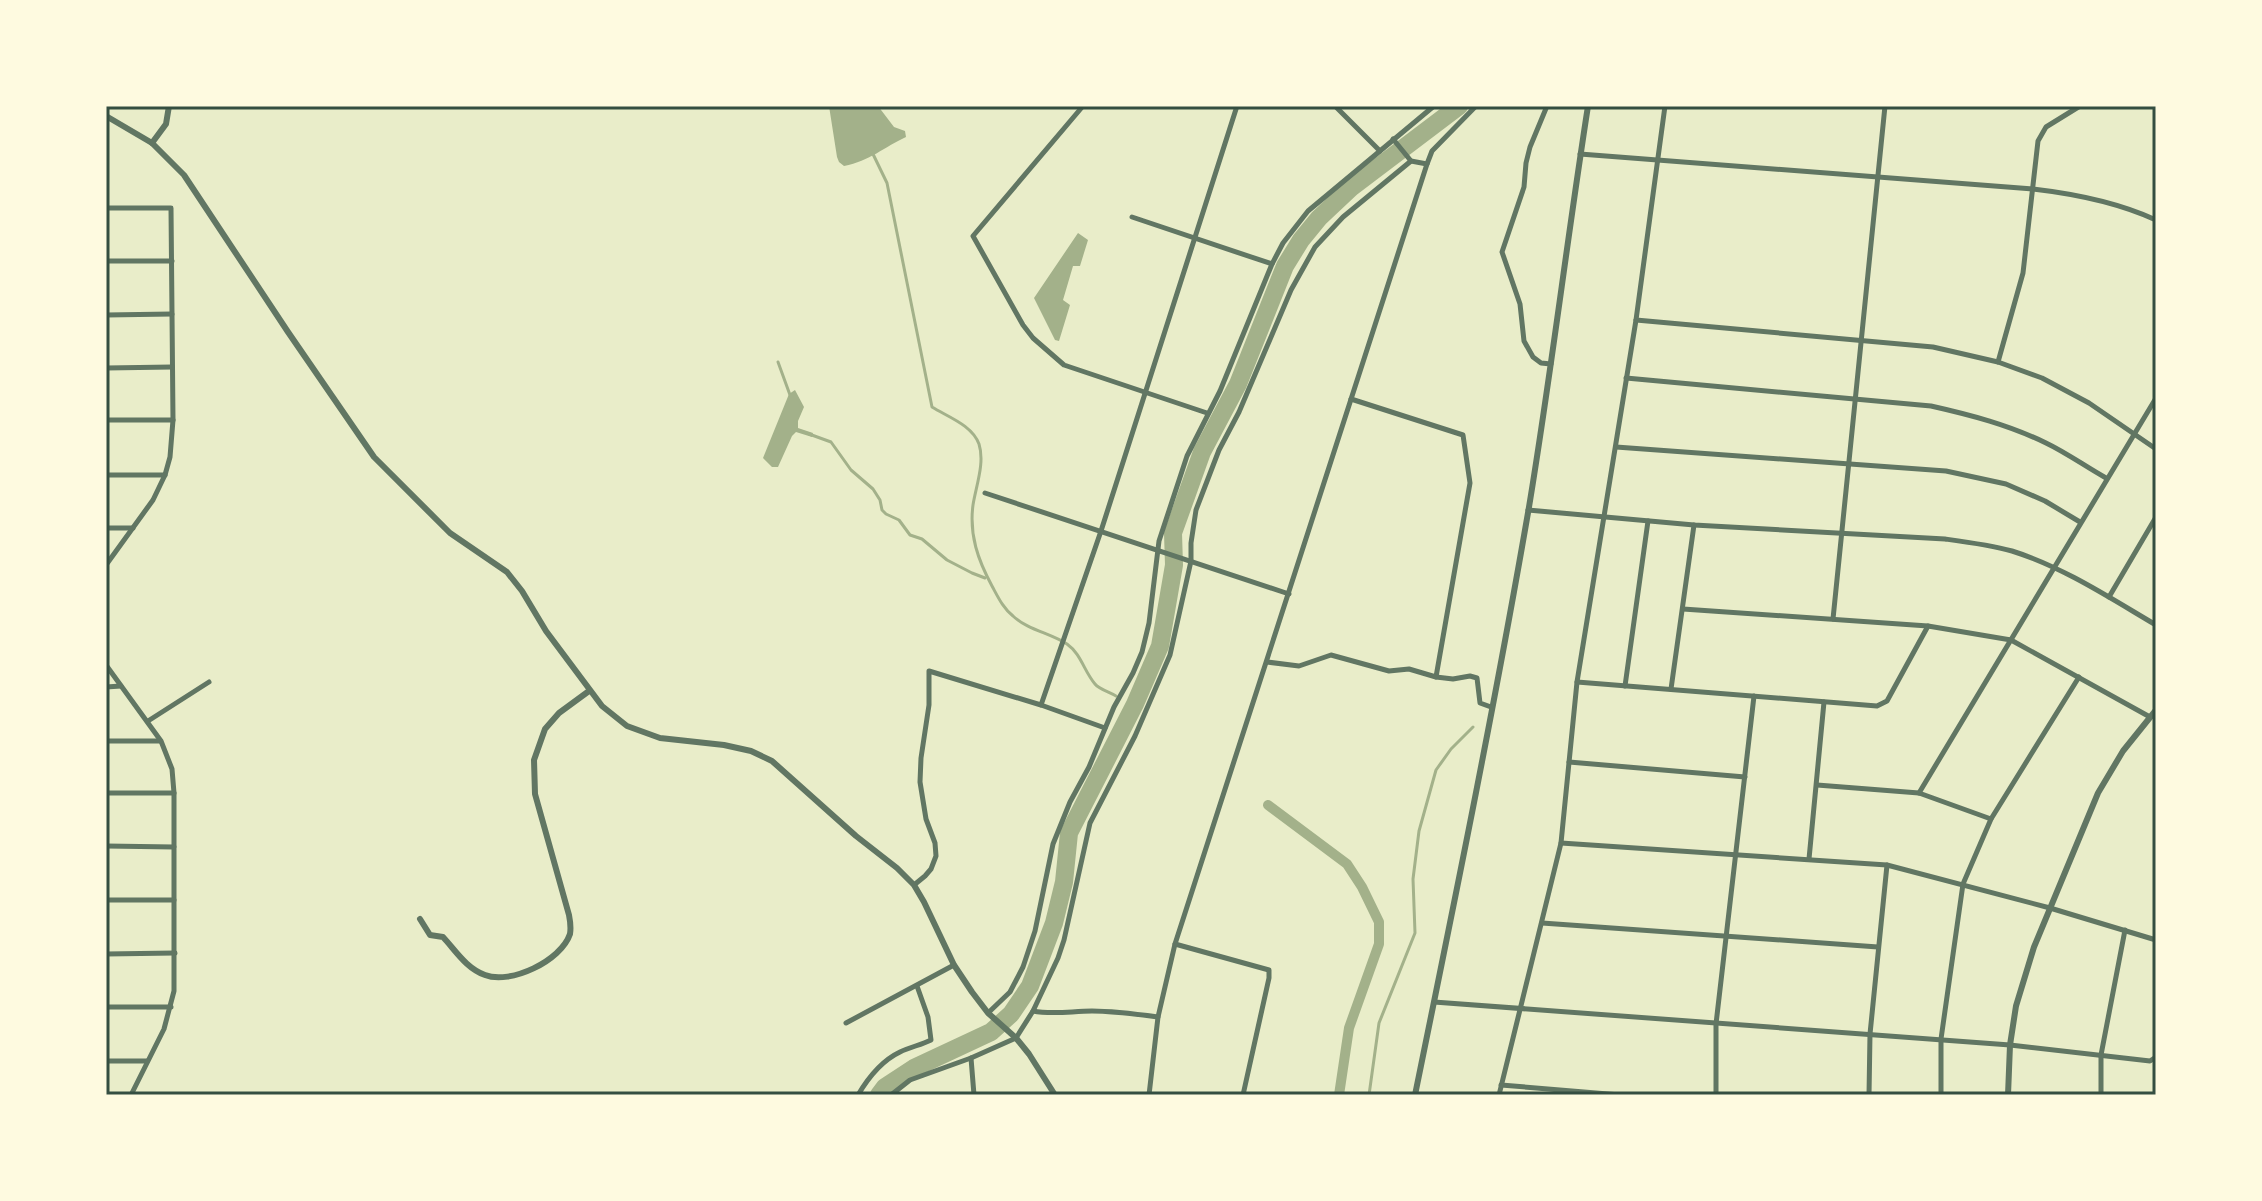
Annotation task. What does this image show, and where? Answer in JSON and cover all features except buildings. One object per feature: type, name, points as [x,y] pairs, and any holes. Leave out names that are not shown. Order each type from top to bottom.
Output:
[{"type":"street","points":[[152,143],[166,124],[169,106]]},
{"type":"street","points":[[1083,106],[973,236],[1023,325],[1064,365],[1207,413]]},
{"type":"street","points":[[1041,705],[1101,531],[1237,106]]},
{"type":"street","points":[[1335,106],[1380,151]]},
{"type":"street","points":[[990,1015],[1010,992],[1023,967],[1035,931],[1053,844],[1142,652],[1149,623],[1158,550],[1187,456],[1220,391],[1272,264],[1283,243],[1308,211],[1434,106]]},
{"type":"street","points":[[1149,1095],[1158,1017],[1175,944],[1427,164],[1432,151],[1476,106]]},
{"type":"street","points":[[1547,106],[1530,147],[1524,187],[1502,252],[1520,304],[1524,341],[1533,357],[1541,363],[1552,364]]},
{"type":"street","points":[[1415,1095],[1481,773],[1528,510],[1588,106]]},
{"type":"street","points":[[1499,1095],[1561,843],[1577,682],[1636,320],[1665,106]]},
{"type":"street","points":[[1833,619],[1885,106]]},
{"type":"street","points":[[1998,362],[2023,273],[2038,141],[2046,127],[2080,106]]},
{"type":"street","points":[[106,116],[152,143],[184,175],[374,457],[450,533],[507,572],[602,706],[627,726],[660,738],[724,745],[751,751],[772,761],[897,868],[914,885],[954,965],[990,1015],[1029,1054],[1055,1095]]},
{"type":"street","points":[[1393,139],[1411,161],[1427,164]]},
{"type":"street","points":[[1580,154],[2033,189],[2084,196],[2156,220]]},
{"type":"street","points":[[891,1095],[910,1080],[1016,1038],[1033,1011],[1064,940],[1090,823],[1135,736],[1170,655],[1189,560],[1192,527],[1207,478],[1302,268],[1315,247],[1343,217],[1411,161]]},
{"type":"street","points":[[106,208],[171,208],[173,420],[165,475],[153,500],[106,565]]},
{"type":"street","points":[[1132,217],[1272,264]]},
{"type":"street","points":[[106,261],[172,261]]},
{"type":"street","points":[[106,315],[172,314]]},
{"type":"street","points":[[1636,320],[1933,347],[1998,362],[2042,378],[2089,403],[2156,449]]},
{"type":"street","points":[[106,368],[172,367]]},
{"type":"street","points":[[1626,378],[1931,406],[1994,422],[2048,443],[2106,478]]},
{"type":"street","points":[[1919,793],[2156,398]]},
{"type":"street","points":[[1351,399],[1463,435],[1470,483],[1436,677]]},
{"type":"street","points":[[106,420],[173,420]]},
{"type":"street","points":[[1616,447],[1946,471],[2006,484],[2080,522]]},
{"type":"street","points":[[106,475],[165,475]]},
{"type":"street","points":[[985,493],[1289,594]]},
{"type":"street","points":[[1528,510],[1694,525],[1945,539],[1978,544],[2012,551],[2053,567],[2156,625]]},
{"type":"street","points":[[2109,597],[2156,517]]},
{"type":"street","points":[[1625,686],[1648,521]]},
{"type":"street","points":[[1671,689],[1694,525]]},
{"type":"street","points":[[106,528],[133,528]]},
{"type":"street","points":[[2150,528],[2156,533]]},
{"type":"street","points":[[1683,609],[1928,626],[2011,640],[2150,717]]},
{"type":"street","points":[[1577,682],[1877,706],[1887,701],[1928,626]]},
{"type":"street","points":[[1267,662],[1299,666],[1331,655],[1389,671],[1409,669],[1453,679],[1470,676],[1477,678],[1480,703],[1491,707]]},
{"type":"street","points":[[106,665],[161,741],[172,769],[174,793],[174,991],[164,1029],[131,1095]]},
{"type":"street","points":[[914,885],[931,869],[936,856],[920,782],[929,705],[929,671],[1105,728]]},
{"type":"street","points":[[1941,1095],[1941,1039],[1963,884],[1991,819],[2079,677]]},
{"type":"street","points":[[148,721],[209,682]]},
{"type":"street","points":[[106,687],[122,686]]},
{"type":"street","points":[[420,919],[430,935],[443,937],[470,968],[487,976],[503,978],[517,975],[546,961],[560,950],[570,933],[569,915],[535,794],[534,760],[545,729],[559,713],[589,691]]},
{"type":"street","points":[[1716,1095],[1716,1024],[1754,696]]},
{"type":"street","points":[[1809,859],[1824,702]]},
{"type":"street","points":[[2008,1095],[2010,1045],[2024,975],[2098,793],[2123,751],[2156,710]]},
{"type":"street","points":[[106,741],[161,741]]},
{"type":"street","points":[[1569,762],[1745,777]]},
{"type":"street","points":[[1817,785],[1919,793],[1991,819]]},
{"type":"street","points":[[106,793],[174,793]]},
{"type":"street","points":[[1561,843],[1887,865],[2156,940]]},
{"type":"street","points":[[106,846],[174,847]]},
{"type":"street","points":[[1869,1095],[1870,1034],[1887,865]]},
{"type":"street","points":[[106,900],[174,900]]},
{"type":"street","points":[[1542,923],[1878,947]]},
{"type":"street","points":[[2101,1095],[2101,1055],[2125,930]]},
{"type":"street","points":[[1175,944],[1269,970],[1243,1095]]},
{"type":"street","points":[[106,954],[175,953]]},
{"type":"street","points":[[846,1023],[954,965]]},
{"type":"street","points":[[858,1095],[884,1062],[931,1040],[928,1017],[917,986]]},
{"type":"street","points":[[1434,1002],[1941,1039],[2150,1061],[2156,1057]]},
{"type":"street","points":[[106,1007],[171,1007]]},
{"type":"street","points":[[1033,1011],[1059,1014],[1106,1011],[1158,1017]]},
{"type":"street","points":[[971,1058],[974,1095]]},
{"type":"street","points":[[106,1061],[147,1061]]},
{"type":"street","points":[[1501,1085],[1620,1095]]},
{"type":"shaded area","points":[[829,106],[878,106],[894,127],[905,131],[906,137],[869,157],[844,166],[837,157]]},
{"type":"shaded area","points":[[1078,233],[1088,240],[1080,266],[1073,266],[1063,300],[1070,305],[1059,341],[1055,340],[1034,298]]},
{"type":"shaded area","points":[[795,390],[804,407],[798,428],[813,433],[812,437],[796,432],[778,467],[772,467],[763,458],[789,394]]},
{"type":"waterway","points":[[879,1095],[885,1087],[914,1068],[991,1032],[1011,1014],[1030,986],[1054,923],[1064,882],[1069,833],[1135,704],[1160,646],[1174,565],[1173,533],[1202,452],[1238,384],[1285,266],[1319,218],[1352,187],[1459,106]]},
{"type":"waterway","points":[[872,152],[887,183],[932,407],[971,432],[981,451],[972,527],[983,567],[1009,613],[1025,625],[1067,644],[1095,684],[1116,696]]},
{"type":"waterway","points":[[778,362],[790,395]]},
{"type":"waterway","points":[[809,434],[831,442],[851,470],[873,489],[882,510],[899,520],[910,535],[922,539],[947,560],[985,578]]},
{"type":"waterway","points":[[1369,1095],[1379,1023],[1415,933],[1413,879],[1419,831],[1436,770],[1473,727]]},
{"type":"waterway","points":[[1268,805],[1347,864],[1379,922],[1379,944],[1349,1028],[1339,1095]]}]
